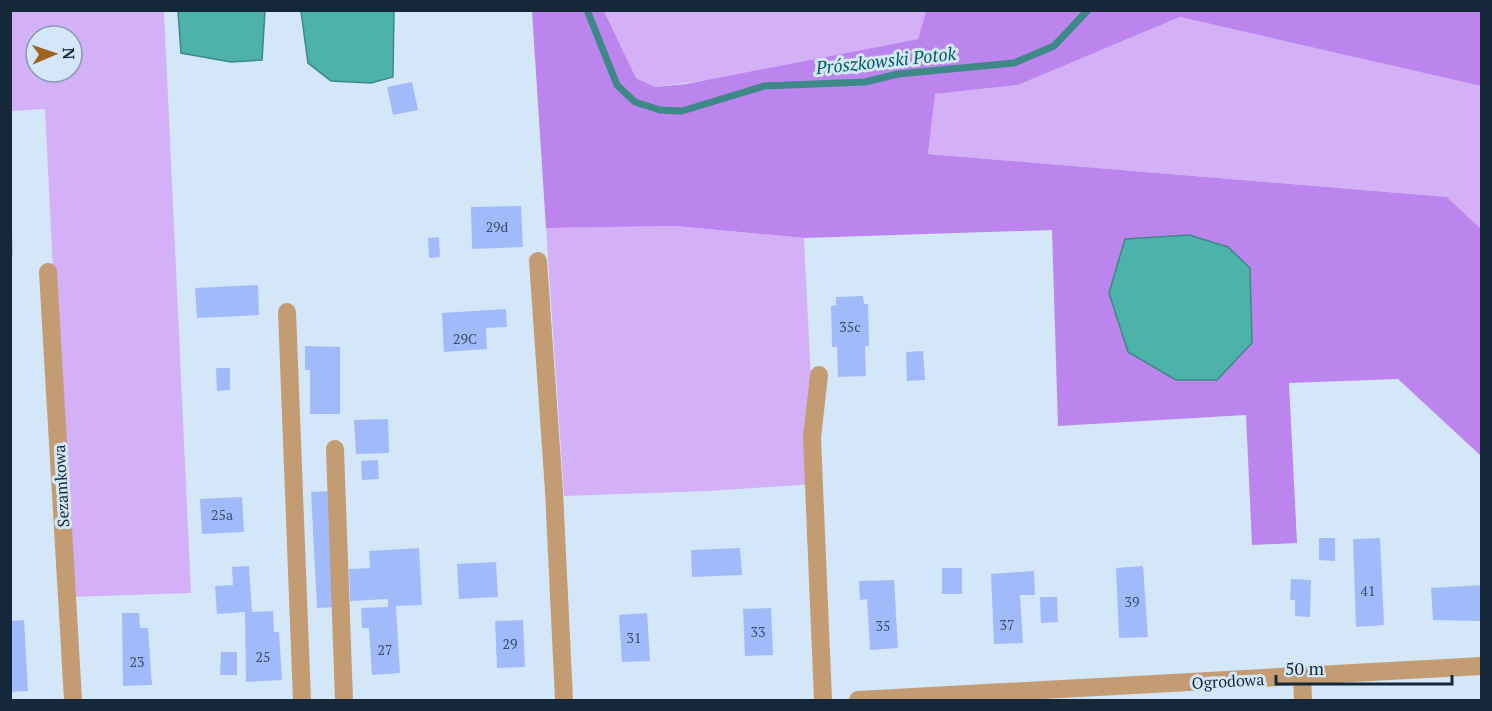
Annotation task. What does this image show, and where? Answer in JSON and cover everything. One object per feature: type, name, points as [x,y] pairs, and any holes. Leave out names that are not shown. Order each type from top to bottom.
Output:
[{"type":"street","points":[[538,261],[554,490],[564,700]]},
{"type":"street","name":"Sezamkowa","points":[[48,272],[73,700]]},
{"type":"street","points":[[287,312],[302,700]]},
{"type":"street","points":[[819,375],[812,438],[823,700]]},
{"type":"street","points":[[336,449],[344,700]]},
{"type":"street","name":"Ogrodowa","points":[[858,700],[1049,696],[1302,676],[1482,666]]},
{"type":"street","points":[[1302,676],[1303,700]]},
{"type":"shaded area","points":[[11,11],[164,11],[191,593],[69,597],[45,109],[11,111]]},
{"type":"shaded area","points":[[178,11],[265,11],[262,60],[231,62],[181,53]]},
{"type":"shaded area","points":[[301,11],[394,11],[393,77],[371,83],[331,81],[308,63]]},
{"type":"shaded area","points":[[532,11],[604,11],[636,78],[655,87],[686,84],[918,39],[926,11],[1481,11],[1481,86],[1180,17],[1018,85],[935,94],[928,154],[1447,197],[1481,229],[1481,456],[1398,379],[1289,383],[1297,543],[1252,545],[1246,415],[1058,426],[1052,230],[804,238],[675,226],[546,228]]},
{"type":"shaded area","points":[[604,11],[926,11],[918,39],[701,81],[655,87],[636,78]]},
{"type":"shaded area","points":[[1180,17],[1481,86],[1481,229],[1447,197],[928,154],[934,94],[1018,85]]},
{"type":"shaded area","points":[[675,226],[804,238],[816,484],[708,491],[564,496],[546,228]]},
{"type":"shaded area","points":[[1189,235],[1228,247],[1250,268],[1252,343],[1217,380],[1176,380],[1128,352],[1109,293],[1125,239]]},
{"type":"building","points":[[412,82],[418,110],[393,115],[387,87]]},
{"type":"building","points":[[521,206],[523,247],[472,249],[471,207]]},
{"type":"building","points":[[10,232],[12,232],[13,255],[10,255]]},
{"type":"building","points":[[439,237],[440,257],[429,258],[428,238]]},
{"type":"building","points":[[258,285],[259,315],[197,318],[195,288]]},
{"type":"building","points":[[863,296],[864,304],[868,304],[869,346],[865,346],[866,376],[838,377],[837,347],[832,347],[831,306],[836,305],[836,297]]},
{"type":"building","points":[[506,309],[507,327],[486,328],[487,349],[444,352],[442,313]]},
{"type":"building","points":[[305,346],[340,347],[340,414],[310,414],[310,370],[305,370]]},
{"type":"building","points":[[923,351],[925,380],[907,381],[906,352]]},
{"type":"building","points":[[216,368],[230,368],[230,390],[217,391]]},
{"type":"building","points":[[388,419],[389,453],[356,454],[354,420]]},
{"type":"building","points":[[378,460],[379,479],[362,480],[361,461]]},
{"type":"building","points":[[329,491],[336,607],[317,608],[311,492]]},
{"type":"building","points":[[242,497],[244,532],[202,534],[200,499]]},
{"type":"building","points":[[1319,538],[1335,538],[1335,561],[1319,560]]},
{"type":"building","points":[[1380,538],[1384,625],[1356,627],[1353,539]]},
{"type":"building","points":[[419,548],[422,605],[396,606],[400,673],[372,675],[369,628],[362,628],[361,608],[388,607],[388,599],[350,601],[349,569],[370,568],[369,551]]},
{"type":"building","points":[[740,548],[742,575],[692,577],[691,550]]},
{"type":"building","points":[[496,562],[498,597],[459,599],[457,564]]},
{"type":"building","points":[[249,566],[252,612],[273,611],[274,632],[279,632],[282,680],[246,682],[245,612],[217,614],[215,586],[233,585],[232,567]]},
{"type":"building","points":[[1143,566],[1148,637],[1119,638],[1116,568]]},
{"type":"building","points":[[942,568],[962,568],[962,594],[942,594]]},
{"type":"building","points":[[1034,571],[1035,595],[1020,595],[1023,643],[994,644],[991,574]]},
{"type":"building","points":[[1291,579],[1311,580],[1310,617],[1295,616],[1295,600],[1290,600]]},
{"type":"building","points":[[894,580],[898,648],[870,650],[867,599],[860,600],[859,581]]},
{"type":"building","points":[[1482,585],[1482,618],[1479,621],[1433,620],[1431,588]]},
{"type":"building","points":[[1040,597],[1057,597],[1058,622],[1041,623]]},
{"type":"building","points":[[771,608],[773,655],[745,656],[743,609]]},
{"type":"building","points":[[122,613],[139,613],[140,628],[148,628],[152,685],[123,686]]},
{"type":"building","points":[[647,613],[650,661],[622,662],[619,615]]},
{"type":"building","points":[[24,620],[28,691],[10,692],[10,621]]},
{"type":"building","points":[[523,620],[525,667],[497,668],[495,621]]},
{"type":"building","points":[[221,652],[237,652],[237,675],[220,675]]},
{"type":"waterway","name":"Prószkowski Potok","points":[[587,10],[617,85],[635,102],[660,110],[682,111],[764,86],[865,82],[898,74],[1014,63],[1054,46],[1088,10]]}]
